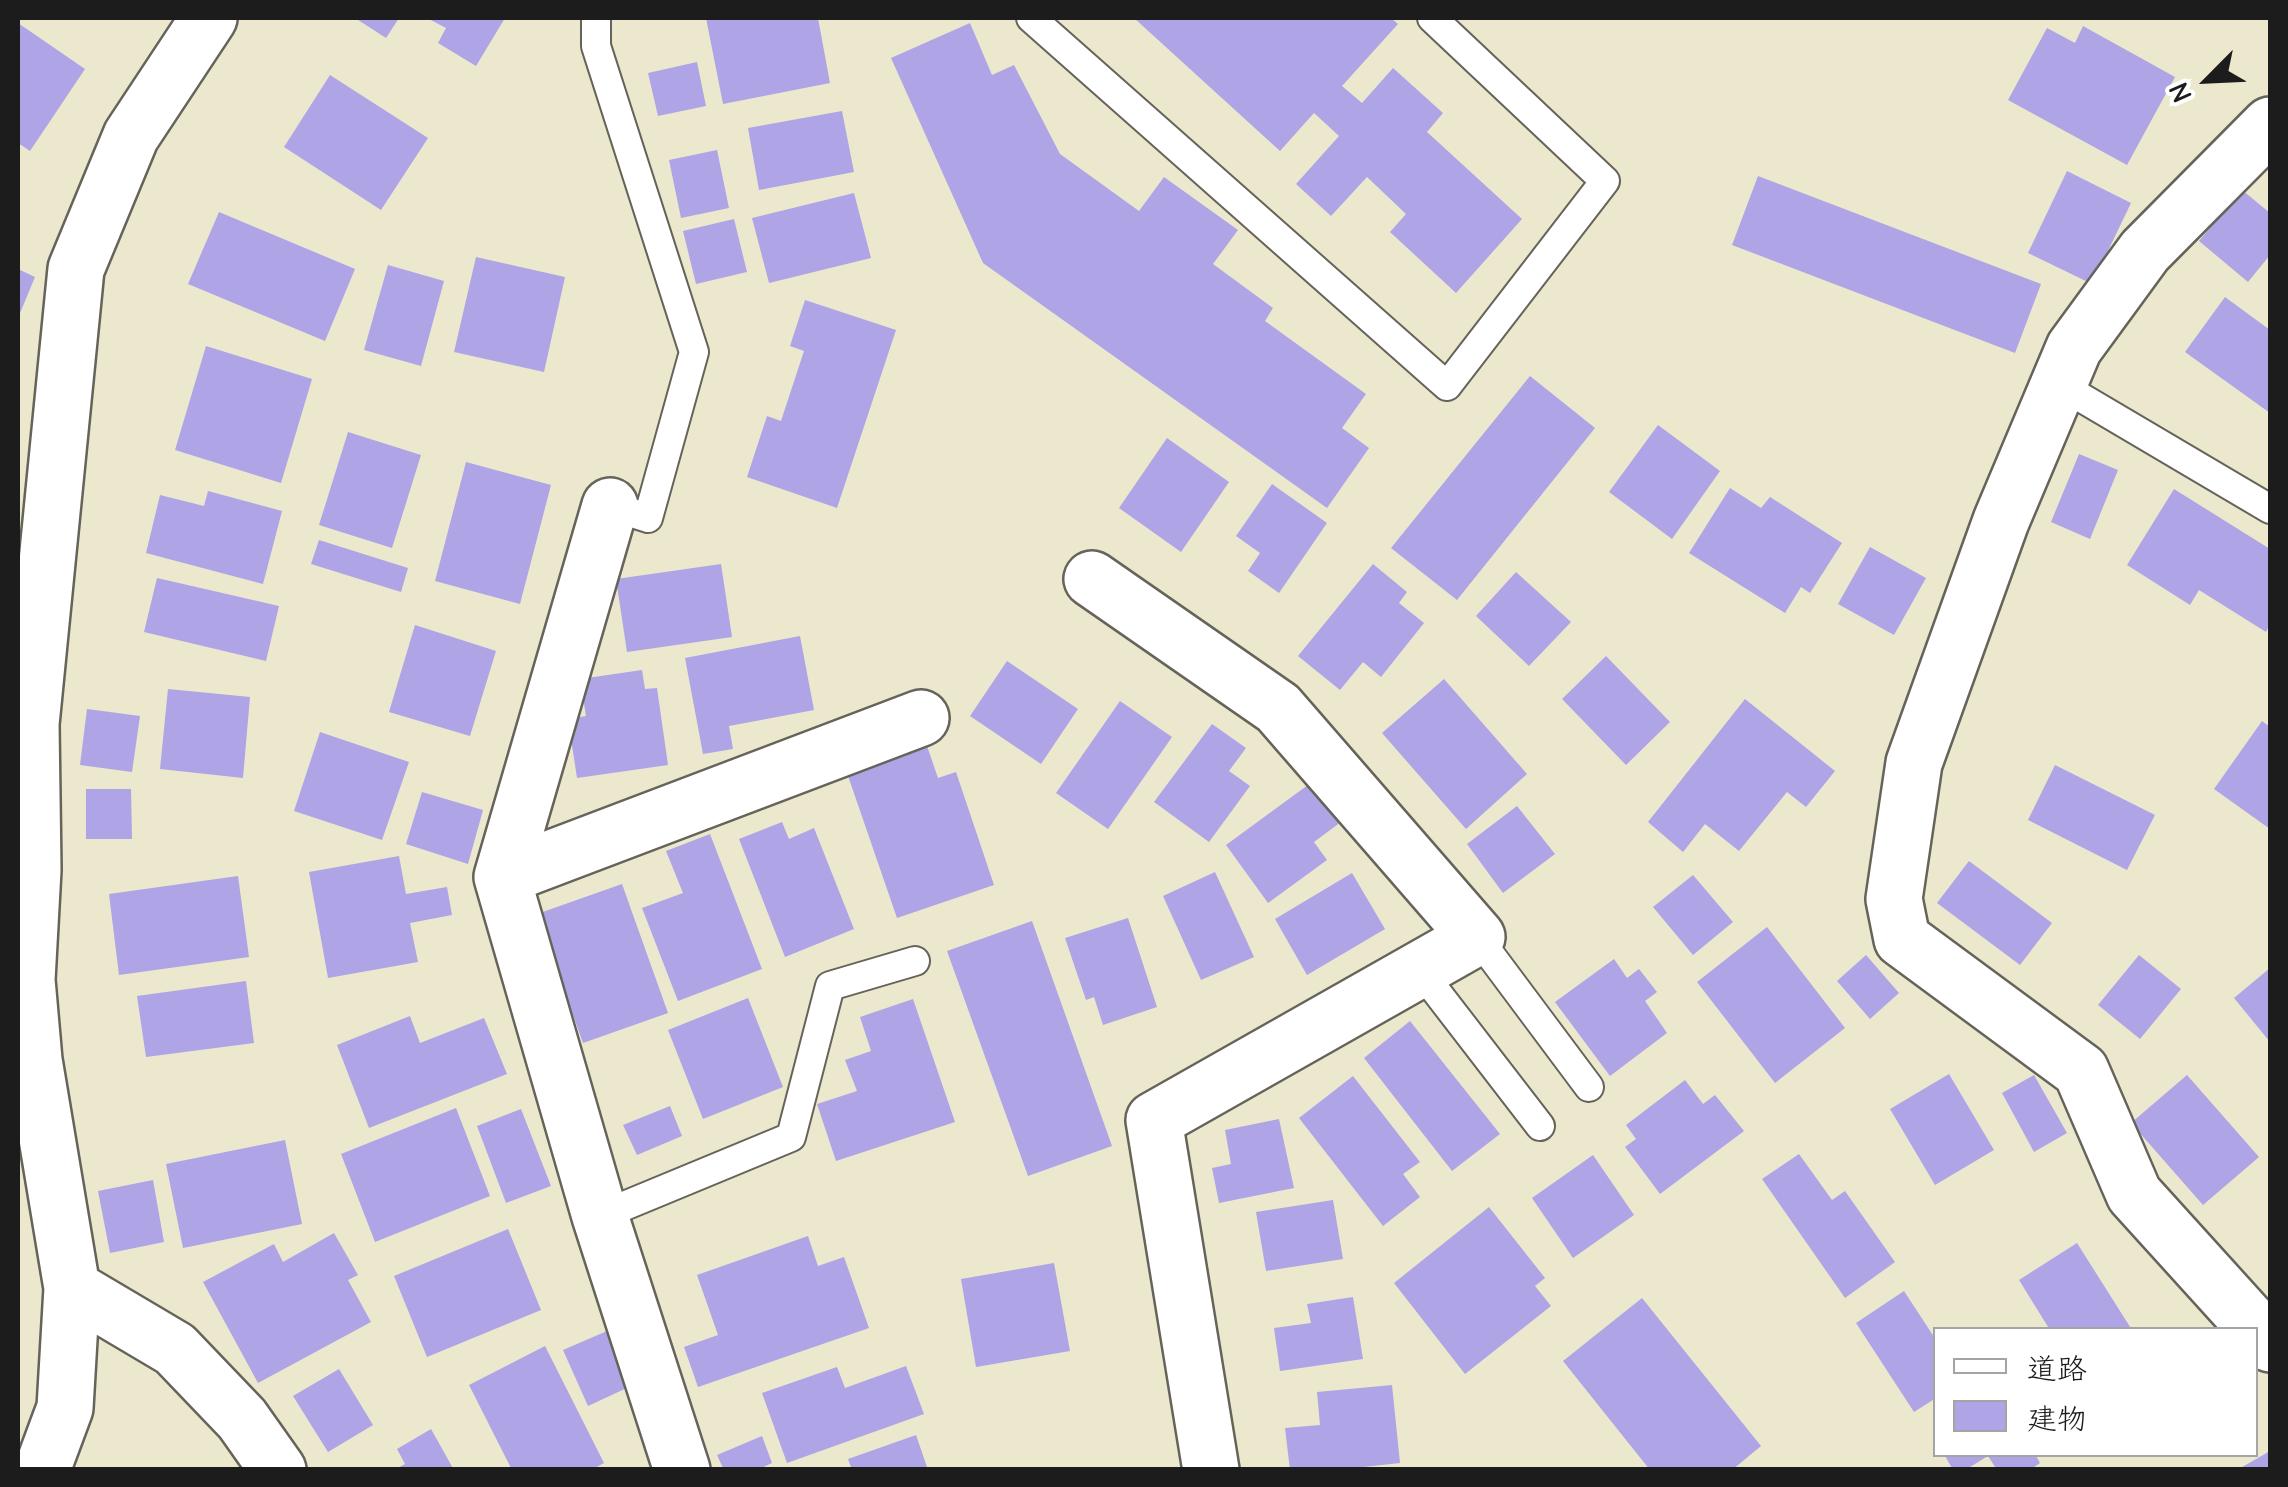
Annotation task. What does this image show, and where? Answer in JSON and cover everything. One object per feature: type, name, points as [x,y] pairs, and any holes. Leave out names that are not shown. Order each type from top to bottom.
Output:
[{"type":"street","points":[[42,1470],[65,1408],[72,1288],[26,1060],[34,870],[31,724],[76,270],[132,136],[209,18]]},
{"type":"street","points":[[2255,1327],[2134,1194],[2081,1071],[1902,940],[1894,899],[1914,763],[2001,521],[2074,348],[2145,250],[2270,125]]},
{"type":"street","points":[[610,506],[502,876],[600,1216],[682,1470]]},
{"type":"street","points":[[1092,579],[1278,708],[1477,937],[1154,1120],[1210,1470]]},
{"type":"street","points":[[502,876],[921,718]]},
{"type":"street","points":[[72,1288],[175,1349],[242,1419],[278,1470]]},
{"type":"lane","points":[[596,18],[596,46],[694,352],[648,518],[610,506]]},
{"type":"lane","points":[[1031,18],[1447,386],[1604,181],[1432,18]]},
{"type":"lane","points":[[2060,385],[2270,509]]},
{"type":"lane","points":[[1477,937],[1588,1087]]},
{"type":"lane","points":[[600,1216],[791,1138],[830,986],[914,961]]},
{"type":"lane","points":[[1419,969],[1540,1126]]},
{"type":"building","points":[[355,18],[399,18],[386,38]]},
{"type":"building","points":[[427,18],[505,18],[476,66],[438,43],[446,28]]},
{"type":"building","points":[[706,18],[818,18],[830,83],[723,104]]},
{"type":"building","points":[[1134,18],[1391,18],[1398,24],[1342,86],[1362,103],[1393,68],[1443,113],[1427,132],[1522,219],[1456,293],[1390,232],[1406,214],[1367,177],[1331,216],[1296,184],[1339,136],[1314,113],[1280,151]]},
{"type":"building","points":[[18,23],[85,69],[30,151],[18,143]]},
{"type":"building","points":[[970,23],[992,75],[1014,65],[1060,154],[1139,211],[1164,177],[1238,230],[1213,264],[1273,308],[1265,321],[1366,394],[1342,428],[1369,448],[1327,508],[983,263],[891,58]]},
{"type":"building","points":[[2083,26],[2175,77],[2127,165],[2008,100],[2047,28],[2075,43]]},
{"type":"building","points":[[697,62],[706,106],[658,116],[648,73]]},
{"type":"building","points":[[330,75],[428,138],[381,210],[284,147]]},
{"type":"building","points":[[842,111],[854,172],[759,190],[748,128]]},
{"type":"building","points":[[717,150],[729,208],[681,218],[669,160]]},
{"type":"building","points":[[2067,171],[2131,203],[2092,284],[2028,253]]},
{"type":"building","points":[[1758,176],[2041,284],[2015,353],[1732,245]]},
{"type":"building","points":[[2242,190],[2270,213],[2270,255],[2248,282],[2199,241]]},
{"type":"building","points":[[854,193],[871,258],[769,283],[752,218]]},
{"type":"building","points":[[219,212],[355,269],[325,341],[188,284]]},
{"type":"building","points":[[734,219],[747,272],[696,284],[683,231]]},
{"type":"building","points":[[476,257],[565,277],[544,372],[454,352]]},
{"type":"building","points":[[388,265],[444,281],[421,366],[364,350]]},
{"type":"building","points":[[18,269],[35,277],[18,318]]},
{"type":"building","points":[[2225,297],[2270,330],[2270,413],[2185,352]]},
{"type":"building","points":[[805,300],[896,330],[837,508],[747,477],[767,416],[781,421],[804,351],[790,346]]},
{"type":"building","points":[[206,346],[312,379],[281,483],[175,450]]},
{"type":"building","points":[[1530,376],[1595,428],[1457,600],[1391,548]]},
{"type":"building","points":[[1658,425],[1720,471],[1672,539],[1609,492]]},
{"type":"building","points":[[348,432],[421,455],[392,548],[319,525]]},
{"type":"building","points":[[1167,438],[1229,482],[1181,552],[1119,508]]},
{"type":"building","points":[[2079,454],[2118,470],[2090,539],[2051,522]]},
{"type":"building","points":[[466,462],[551,485],[520,604],[435,581]]},
{"type":"building","points":[[1272,484],[1327,523],[1279,593],[1248,571],[1260,553],[1236,536]]},
{"type":"building","points":[[1730,488],[1761,508],[1770,497],[1842,543],[1810,593],[1801,587],[1785,613],[1689,553]]},
{"type":"building","points":[[2174,489],[2270,549],[2270,624],[2266,632],[2199,590],[2190,605],[2127,565]]},
{"type":"building","points":[[208,491],[282,511],[263,584],[146,553],[160,495],[204,506]]},
{"type":"building","points":[[319,540],[408,568],[401,592],[311,564]]},
{"type":"building","points":[[1870,547],[1926,578],[1894,635],[1838,604]]},
{"type":"building","points":[[721,564],[732,637],[627,652],[616,579]]},
{"type":"building","points":[[1373,564],[1407,592],[1399,603],[1424,623],[1381,677],[1363,662],[1340,690],[1298,656]]},
{"type":"building","points":[[1516,572],[1571,622],[1529,666],[1476,616]]},
{"type":"building","points":[[157,578],[279,606],[266,661],[144,632]]},
{"type":"building","points":[[415,625],[496,651],[470,736],[389,712]]},
{"type":"building","points":[[800,636],[814,710],[729,726],[733,749],[703,754],[685,658]]},
{"type":"building","points":[[1606,656],[1670,722],[1626,765],[1562,699]]},
{"type":"building","points":[[1007,661],[1078,709],[1041,764],[970,716]]},
{"type":"building","points":[[642,670],[645,689],[657,688],[668,765],[577,778],[568,719],[586,716],[580,679]]},
{"type":"building","points":[[1444,679],[1527,774],[1466,829],[1382,733]]},
{"type":"building","points":[[168,689],[250,697],[243,778],[160,769]]},
{"type":"building","points":[[1745,699],[1835,771],[1806,807],[1787,792],[1739,851],[1705,824],[1683,852],[1648,822]]},
{"type":"building","points":[[1120,701],[1172,737],[1108,829],[1056,793]]},
{"type":"building","points":[[87,709],[140,716],[132,772],[80,765]]},
{"type":"building","points":[[2262,721],[2270,727],[2270,829],[2214,789]]},
{"type":"building","points":[[1212,724],[1246,748],[1229,771],[1250,786],[1209,842],[1154,802]]},
{"type":"building","points":[[320,732],[409,762],[382,840],[294,811]]},
{"type":"building","points":[[927,746],[938,778],[956,772],[994,885],[897,918],[847,773]]},
{"type":"building","points":[[2055,765],[2155,815],[2127,870],[2028,820]]},
{"type":"building","points":[[1312,782],[1341,822],[1314,842],[1327,860],[1268,903],[1226,845]]},
{"type":"building","points":[[86,789],[131,789],[132,839],[86,839]]},
{"type":"building","points":[[422,792],[483,810],[468,864],[406,844]]},
{"type":"building","points":[[1517,806],[1555,854],[1503,893],[1467,844]]},
{"type":"building","points":[[782,822],[789,839],[814,828],[854,929],[785,957],[739,839]]},
{"type":"building","points":[[710,834],[762,969],[678,1001],[642,908],[683,893],[666,851]]},
{"type":"building","points":[[399,856],[406,894],[447,887],[452,915],[410,923],[418,962],[328,978],[309,872]]},
{"type":"building","points":[[1969,861],[2052,923],[2020,965],[1937,903]]},
{"type":"building","points":[[1215,872],[1254,957],[1201,980],[1163,896]]},
{"type":"building","points":[[1352,873],[1385,929],[1307,975],[1275,919]]},
{"type":"building","points":[[1693,875],[1733,922],[1693,955],[1653,907]]},
{"type":"building","points":[[238,876],[249,957],[119,975],[109,894]]},
{"type":"building","points":[[622,884],[668,1013],[583,1043],[537,914]]},
{"type":"building","points":[[1128,918],[1157,1007],[1103,1025],[1094,997],[1086,1000],[1065,938]]},
{"type":"building","points":[[1032,921],[1112,1146],[1028,1176],[947,951]]},
{"type":"building","points":[[1767,927],[1845,1028],[1775,1083],[1697,982]]},
{"type":"building","points":[[1866,955],[1899,993],[1870,1019],[1837,981]]},
{"type":"building","points":[[2139,955],[2181,989],[2140,1039],[2098,1005]]},
{"type":"building","points":[[1614,959],[1627,978],[1639,969],[1657,992],[1645,1001],[1667,1033],[1610,1076],[1555,1002]]},
{"type":"building","points":[[2270,968],[2270,1042],[2234,998]]},
{"type":"building","points":[[246,981],[254,1043],[146,1057],[137,996]]},
{"type":"building","points":[[748,998],[783,1087],[703,1119],[668,1030]]},
{"type":"building","points":[[913,999],[955,1122],[836,1161],[817,1104],[857,1091],[845,1060],[871,1051],[860,1017]]},
{"type":"building","points":[[410,1016],[420,1043],[484,1018],[507,1074],[369,1128],[337,1045]]},
{"type":"building","points":[[1410,1021],[1500,1134],[1452,1171],[1364,1058]]},
{"type":"building","points":[[1949,1074],[1994,1150],[1935,1185],[1890,1109]]},
{"type":"building","points":[[2034,1075],[2067,1133],[2034,1152],[2002,1093]]},
{"type":"building","points":[[2187,1075],[2259,1157],[2203,1205],[2131,1123]]},
{"type":"building","points":[[1353,1076],[1420,1162],[1403,1174],[1420,1197],[1383,1226],[1299,1118]]},
{"type":"building","points":[[1685,1080],[1703,1104],[1715,1095],[1744,1131],[1660,1194],[1625,1147],[1636,1139],[1626,1125]]},
{"type":"building","points":[[670,1106],[682,1136],[637,1155],[623,1125]]},
{"type":"building","points":[[456,1108],[490,1196],[375,1242],[341,1154]]},
{"type":"building","points":[[521,1109],[551,1186],[506,1203],[477,1126]]},
{"type":"building","points":[[1279,1119],[1294,1188],[1219,1203],[1212,1168],[1231,1164],[1225,1130]]},
{"type":"building","points":[[285,1140],[302,1224],[183,1248],[166,1164]]},
{"type":"building","points":[[1799,1154],[1832,1200],[1845,1191],[1895,1262],[1845,1298],[1762,1179]]},
{"type":"building","points":[[1593,1155],[1634,1215],[1573,1258],[1532,1198]]},
{"type":"building","points":[[153,1180],[164,1242],[110,1253],[98,1191]]},
{"type":"building","points":[[1333,1200],[1343,1259],[1266,1271],[1256,1212]]},
{"type":"building","points":[[1489,1207],[1545,1278],[1535,1286],[1551,1306],[1465,1374],[1394,1283]]},
{"type":"building","points":[[508,1229],[541,1310],[427,1357],[394,1276]]},
{"type":"building","points":[[334,1233],[358,1275],[348,1280],[371,1322],[258,1383],[203,1282],[274,1244],[283,1262]]},
{"type":"building","points":[[808,1236],[818,1266],[844,1257],[869,1328],[698,1387],[684,1347],[718,1335],[697,1275]]},
{"type":"building","points":[[2077,1243],[2130,1327],[2048,1327],[2019,1280]]},
{"type":"building","points":[[1054,1263],[1070,1351],[976,1367],[961,1279]]},
{"type":"building","points":[[1904,1291],[1933,1335],[1933,1400],[1914,1412],[1856,1323]]},
{"type":"building","points":[[1353,1297],[1363,1359],[1280,1371],[1274,1328],[1311,1323],[1307,1304]]},
{"type":"building","points":[[1642,1298],[1761,1446],[1732,1470],[1650,1470],[1563,1361]]},
{"type":"building","points":[[607,1331],[631,1386],[588,1406],[563,1350]]},
{"type":"building","points":[[545,1346],[604,1463],[591,1470],[512,1470],[469,1385]]},
{"type":"building","points":[[906,1366],[924,1414],[787,1463],[762,1393],[837,1367],[845,1388]]},
{"type":"building","points":[[339,1369],[373,1425],[328,1452],[293,1396]]},
{"type":"building","points":[[1392,1385],[1400,1463],[1290,1470],[1285,1428],[1320,1425],[1317,1392]]},
{"type":"building","points":[[431,1429],[454,1470],[394,1470],[405,1464],[397,1449]]},
{"type":"building","points":[[916,1435],[928,1470],[852,1470],[848,1459]]},
{"type":"building","points":[[762,1436],[772,1463],[757,1470],[724,1470],[717,1455]]},
{"type":"building","points":[[2270,1451],[2270,1470],[2237,1470]]},
{"type":"building","points":[[1946,1457],[1986,1457],[1965,1470],[1953,1470]]},
{"type":"building","points":[[1989,1457],[2037,1457],[2040,1463],[2030,1470],[1997,1470]]}]
